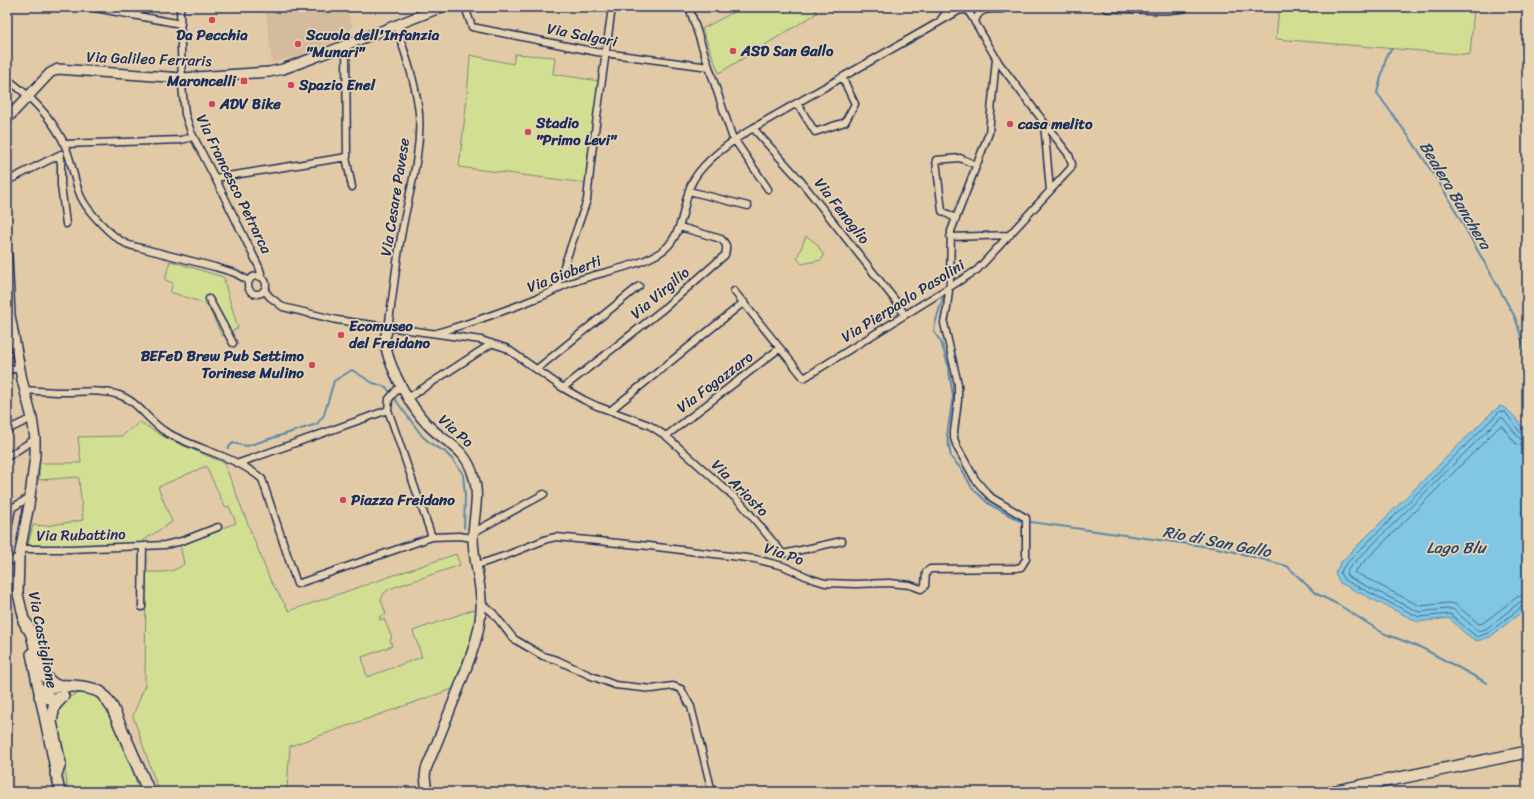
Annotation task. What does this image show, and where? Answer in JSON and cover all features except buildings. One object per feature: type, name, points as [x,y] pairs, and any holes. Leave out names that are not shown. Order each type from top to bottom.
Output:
[{"type":"highway","points":[[24,621],[29,626],[32,634],[41,669],[45,677],[56,686]]},
{"type":"highway","points":[[61,698],[53,699],[40,696],[46,689],[56,686],[94,690],[101,693],[112,707],[149,792]]},
{"type":"highway","points":[[56,774],[60,764],[52,722],[54,706],[69,692],[81,688]]},
{"type":"highway","points":[[1331,792],[1527,752]]},
{"type":"highway","points":[[1367,792],[1527,759]]},
{"type":"highway","points":[[141,775],[141,792]]},
{"type":"main road","name":"Via Galileo Ferraris","points":[[7,119],[50,73],[58,69],[182,78],[269,72],[296,64],[442,7]]},
{"type":"main road","points":[[1107,7],[1165,9],[1184,7]]},
{"type":"main road","name":"Via Castiglione","points":[[7,256],[9,316],[24,390],[32,418],[35,439],[35,455],[30,497],[13,556],[18,594],[60,792]]},
{"type":"main road","name":"Via Po","points":[[388,328],[385,336],[385,342],[401,385],[408,398],[426,423],[466,457],[475,480],[476,517],[473,535],[481,603],[480,624],[469,662],[426,769],[425,777],[427,792]]},
{"type":"street","points":[[7,14],[9,7]]},
{"type":"street","points":[[90,7],[181,24]]},
{"type":"street","name":"Via Francesco Petrarca","points":[[180,7],[182,78],[185,114],[193,137],[259,267],[261,273],[260,277]]},
{"type":"street","name":"Via Salgari","points":[[465,7],[472,27],[605,53],[709,67]]},
{"type":"street","points":[[556,289],[587,200],[612,7]]},
{"type":"street","points":[[689,7],[734,140],[768,190]]},
{"type":"street","points":[[939,21],[946,14],[948,7]]},
{"type":"street","points":[[962,7],[975,23],[996,59],[1044,123],[1050,191]]},
{"type":"street","name":"Via Gioberti","points":[[434,334],[469,324],[537,299],[556,289],[590,276],[651,258],[668,246],[676,236],[680,227],[689,191],[697,174],[724,146],[939,21],[944,20],[962,7]]},
{"type":"street","points":[[975,23],[981,10],[1002,9],[1005,7]]},
{"type":"street","name":"Via Cesare Pavese","points":[[388,328],[401,232],[418,151],[419,131],[419,114],[415,87],[396,25]]},
{"type":"street","points":[[346,45],[346,158],[352,186]]},
{"type":"street","points":[[948,288],[950,281],[950,237],[955,218],[989,133],[996,59]]},
{"type":"street","points":[[797,103],[815,132],[845,122],[855,104],[842,77]]},
{"type":"street","points":[[7,79],[22,90],[40,108],[67,150],[81,197],[97,218],[118,239],[126,244],[136,247],[232,272],[249,281]]},
{"type":"street","name":"Via Pierpaolo Pasolini","points":[[734,290],[804,378],[977,270],[1010,235],[1071,168],[1072,164],[1069,155],[1044,123]]},
{"type":"street","name":"Via Fenoglio","points":[[753,128],[800,180],[905,315]]},
{"type":"street","points":[[64,144],[181,140],[193,137]]},
{"type":"street","points":[[7,181],[67,150]]},
{"type":"street","points":[[59,155],[66,224]]},
{"type":"street","points":[[215,178],[346,158]]},
{"type":"street","points":[[955,218],[942,211],[936,160],[960,158],[976,165]]},
{"type":"street","points":[[689,191],[748,206]]},
{"type":"street","name":"Via Virgilio","points":[[563,388],[662,310],[725,255],[727,247],[721,240],[680,227]]},
{"type":"street","points":[[950,237],[1010,235]]},
{"type":"street","points":[[254,277],[260,277],[265,281],[264,290],[259,294],[252,293],[248,287],[249,281],[254,277]]},
{"type":"street","points":[[536,370],[639,286]]},
{"type":"street","name":"Via Po","points":[[477,565],[556,537],[650,546],[756,559],[783,566],[812,579],[833,584],[889,583],[910,585],[921,589],[925,586],[926,572],[930,569],[1021,567],[1026,559],[1026,518],[992,498],[984,490],[957,447],[954,432],[958,400],[958,384],[944,322],[947,308],[948,288]]},
{"type":"street","points":[[264,290],[282,307],[337,320],[481,340],[506,348],[563,388],[597,406],[649,425],[666,436]]},
{"type":"street","points":[[209,299],[233,344]]},
{"type":"street","points":[[611,410],[744,302]]},
{"type":"street","points":[[408,398],[491,344]]},
{"type":"street","name":"Via Fogazzaro","points":[[666,436],[780,348]]},
{"type":"street","points":[[7,370],[20,368]]},
{"type":"street","points":[[401,385],[392,395],[387,405],[388,410],[432,537]]},
{"type":"street","points":[[24,390],[101,392],[118,394],[134,402],[147,417],[165,432],[251,469],[262,479],[297,584],[432,537],[473,535],[544,494]]},
{"type":"street","points":[[239,463],[388,410]]},
{"type":"street","points":[[7,430],[32,418]]},
{"type":"street","name":"Via Ariosto","points":[[666,436],[741,504],[783,554],[842,541]]},
{"type":"street","points":[[7,457],[35,439]]},
{"type":"street","points":[[7,534],[9,516],[12,508],[30,497]]},
{"type":"street","name":"Via Rubattino","points":[[13,556],[70,549],[171,544],[218,528]]},
{"type":"street","name":"Via Rubattino","points":[[142,607],[143,546]]},
{"type":"street","points":[[481,603],[514,638],[543,656],[557,660],[615,685],[652,689],[674,686],[681,689],[692,713],[712,792]]},
{"type":"shaded area","name":"Scuola dell'Infanzia \"Munari\"","points":[[260,7],[345,7],[353,27],[350,29],[352,34],[302,55],[272,63],[266,13],[260,12]]},
{"type":"green space","name":"ASD San Gallo","points":[[743,7],[813,7],[817,13],[719,73],[702,29]]},
{"type":"green space","points":[[1279,7],[1474,7],[1470,55],[1276,39]]},
{"type":"green space","name":"Stadio \"Primo Levi\"","points":[[515,54],[555,57],[553,74],[599,81],[586,183],[459,167],[467,98],[470,55],[513,64]]},
{"type":"green space","points":[[806,236],[816,243],[824,256],[821,260],[802,264],[797,258]]},
{"type":"green space","points":[[170,261],[223,277],[226,281],[224,281],[238,328],[222,336],[207,304],[170,292],[173,283],[165,280]]},
{"type":"green space","points":[[140,422],[164,437],[224,463],[270,580],[289,611],[456,554],[460,565],[389,589],[384,593],[381,600],[386,614],[379,617],[380,620],[384,619],[392,638],[390,639],[392,646],[362,657],[367,677],[422,657],[413,631],[472,610],[476,610],[478,613],[470,648],[455,688],[290,746],[287,788],[282,792],[159,792],[133,716],[145,685],[146,572],[166,572],[180,567],[184,564],[180,544],[236,523],[229,506],[225,507],[206,466],[158,487],[172,522],[141,542],[133,545],[28,545],[33,525],[46,526],[83,520],[78,477],[39,480],[39,463],[81,463],[78,437],[122,436]]},
{"type":"green space","points":[[80,693],[89,694],[98,698],[109,714],[128,758],[137,784],[138,792],[68,792],[57,718],[62,703],[69,697]]},
{"type":"water","name":"Lago Blu","points":[[1500,406],[1512,414],[1527,435],[1527,608],[1490,637],[1477,641],[1466,634],[1449,618],[1418,622],[1340,583],[1335,573],[1341,562],[1490,414]]},
{"type":"waterway","name":"Bealera Banchera","points":[[1392,49],[1387,54],[1377,93],[1412,141],[1442,187],[1515,317],[1527,356]]},
{"type":"waterway","points":[[943,297],[934,332],[941,342],[948,365],[953,396],[947,435],[951,457],[963,471],[972,488],[989,504],[1020,521]]},
{"type":"waterway","points":[[228,448],[233,443],[247,446],[317,424],[324,415],[334,381],[352,370],[373,383],[386,387],[423,437],[434,446],[444,451],[463,474],[465,496],[464,528]]},
{"type":"waterway","points":[[7,403],[12,400]]},
{"type":"waterway","name":"Rio di San Gallo","points":[[1031,522],[1217,548],[1287,566],[1315,593],[1339,605],[1383,633],[1422,648],[1487,683]]},
{"type":"place","name":"Da Pecchia","points":[[212,20]]},
{"type":"place","name":"Scuola dell'Infanzia \"Munari\"","points":[[298,44]]},
{"type":"place","name":"ASD San Gallo","points":[[733,51]]},
{"type":"place","name":"Maroncelli","points":[[244,81]]},
{"type":"place","name":"Spazio Enel","points":[[291,85]]},
{"type":"place","name":"ADV Bike","points":[[212,104]]},
{"type":"place","name":"casa melito","points":[[1010,124]]},
{"type":"place","name":"Stadio \"Primo Levi\"","points":[[528,132]]},
{"type":"place","name":"Ecomuseo del Freidano","points":[[341,335]]},
{"type":"place","name":"BEFeD Brew Pub Settimo Torinese Mulino","points":[[312,365]]},
{"type":"place","name":"Piazza Freidano","points":[[343,500]]}]
